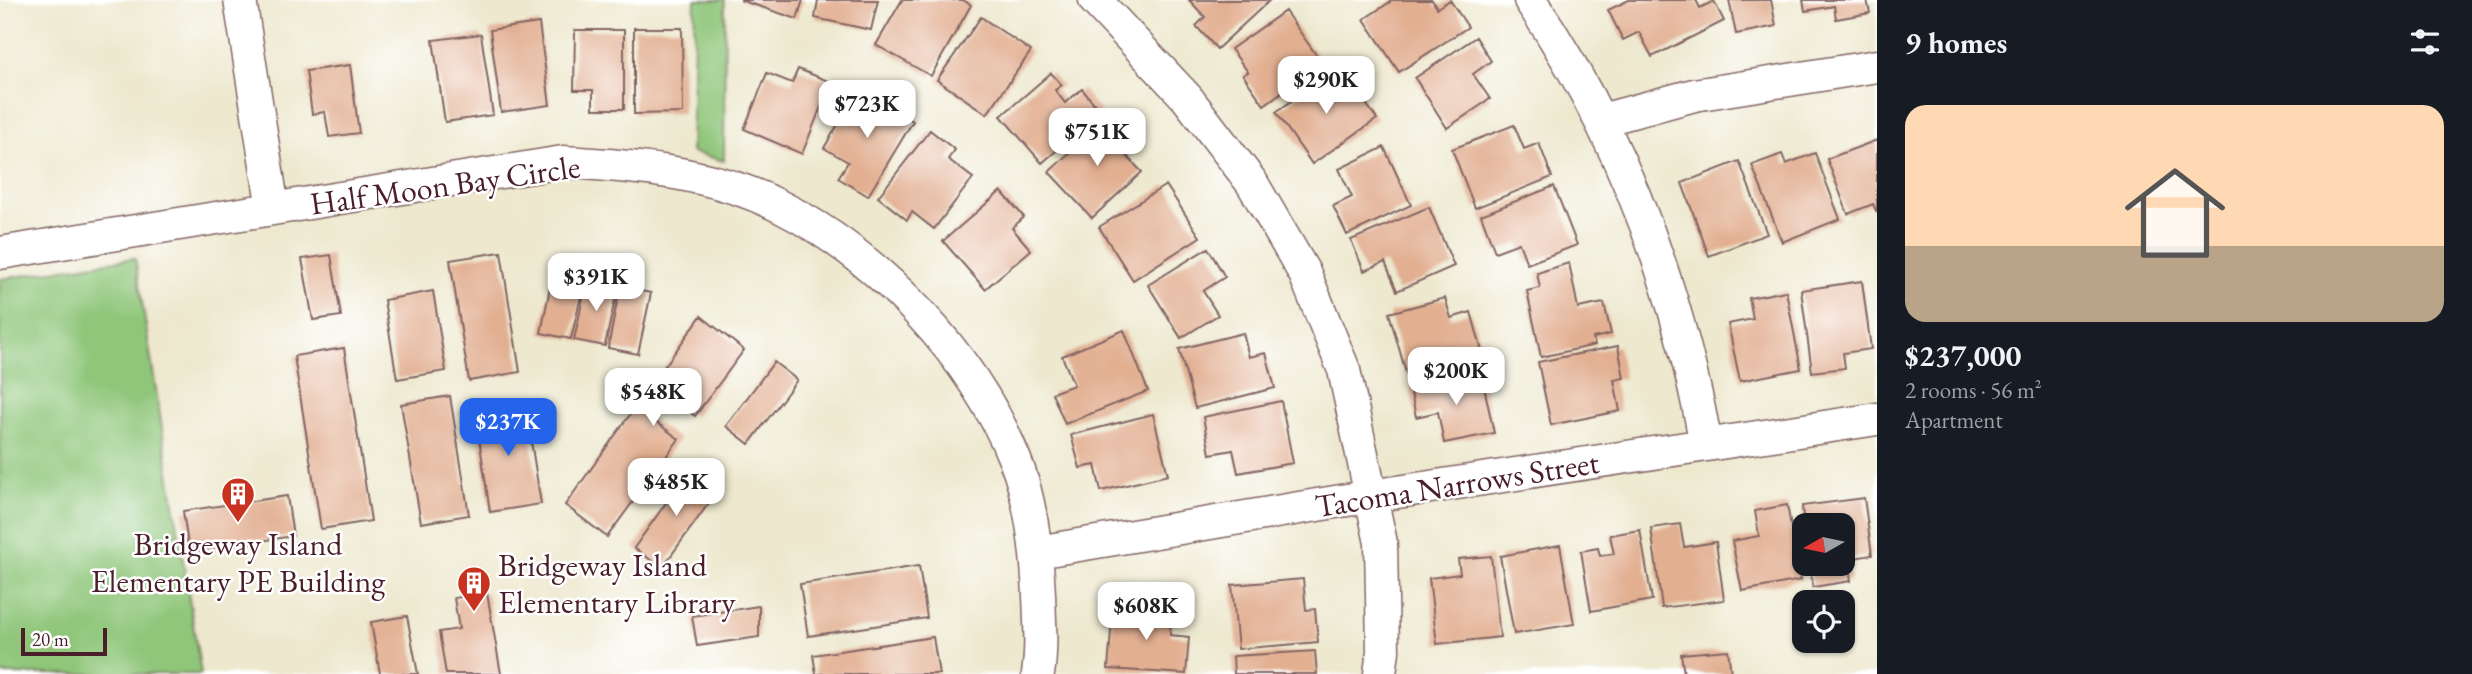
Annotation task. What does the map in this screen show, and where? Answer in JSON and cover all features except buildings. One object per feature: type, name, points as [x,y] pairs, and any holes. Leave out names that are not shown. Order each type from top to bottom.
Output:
[{"type":"street","points":[[240,0],[273,209]]},
{"type":"street","points":[[1530,0],[1602,120],[1643,214],[1676,308],[1706,445]]},
{"type":"street","points":[[1099,1],[1195,109],[1252,183],[1305,274],[1344,370],[1381,542],[1383,650],[1380,674]]},
{"type":"street","points":[[1602,120],[1694,95],[1877,66]]},
{"type":"street","name":"Half Moon Bay Circle","points":[[0,253],[563,162],[635,166],[713,181],[778,206],[846,248],[921,313],[980,390],[1016,461],[1037,552],[1042,653],[1038,674]]},
{"type":"street","name":"Tacoma Narrows Street","points":[[1037,552],[1371,496],[1877,419]]},
{"type":"green space","points":[[695,0],[725,0],[724,161],[691,152]]},
{"type":"green space","points":[[135,258],[201,674],[0,674],[0,279]]},
{"type":"place","name":"Bridgeway Island Elementary PE Building","points":[[238,524]]},
{"type":"place","name":"Bridgeway Island Elementary Library","points":[[474,613]]}]
